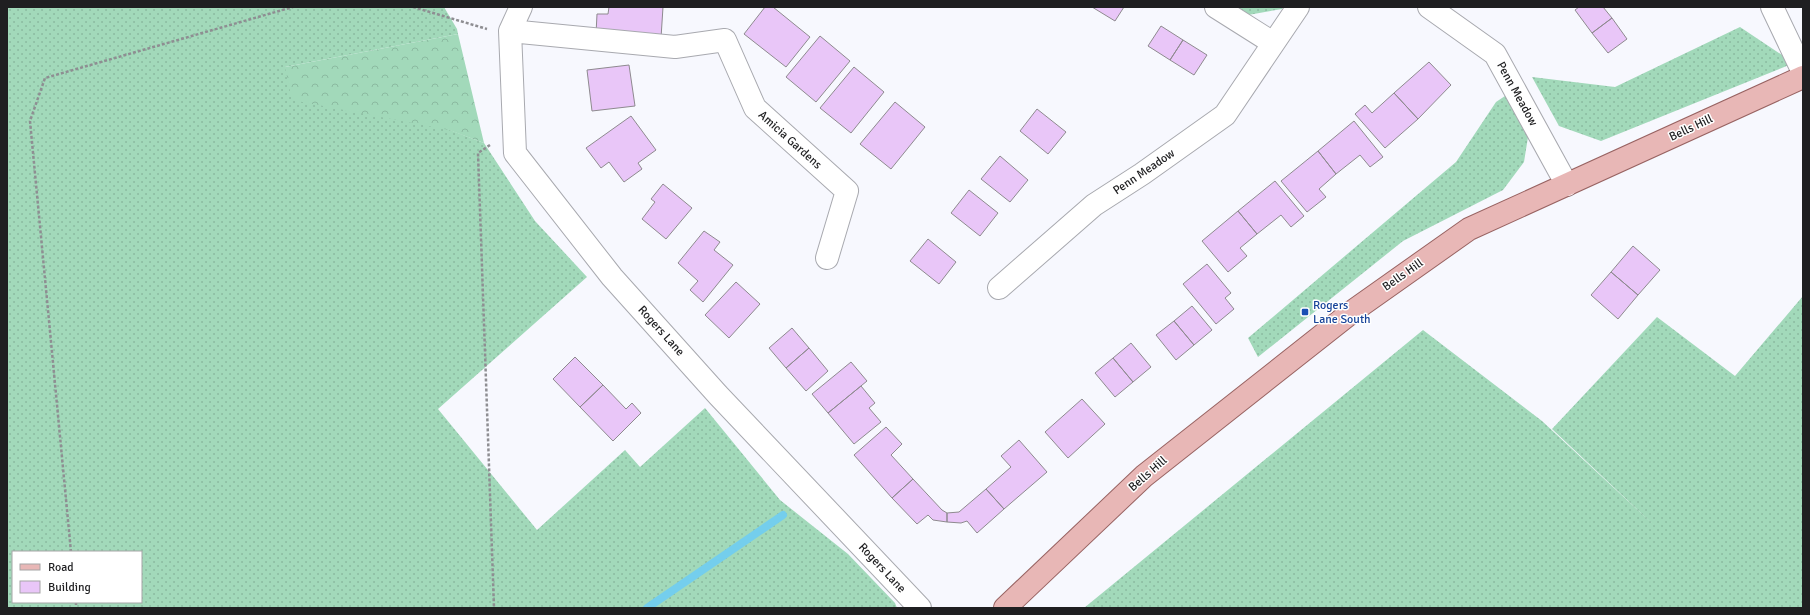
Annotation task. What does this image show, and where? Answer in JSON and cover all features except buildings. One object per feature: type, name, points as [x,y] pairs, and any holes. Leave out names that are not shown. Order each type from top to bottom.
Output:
[{"type":"main road","name":"Bells Hill","points":[[1005,608],[1144,476],[1353,311],[1469,229],[1803,77]]},
{"type":"street","name":"Rogers Lane","points":[[521,7],[511,34],[515,153],[612,277],[718,395],[920,608]]},
{"type":"street","points":[[1216,7],[1274,43]]},
{"type":"street","name":"Penn Meadow","points":[[999,288],[1094,205],[1142,174],[1225,115],[1298,7]]},
{"type":"street","name":"Penn Meadow","points":[[1429,7],[1495,54],[1567,185]]},
{"type":"street","points":[[1772,7],[1803,72]]},
{"type":"street","name":"Amicia Gardens","points":[[511,34],[675,47],[725,40],[755,108],[847,191],[827,258]]},
{"type":"path","points":[[71,551],[30,120],[45,78],[293,7]]},
{"type":"path","points":[[413,7],[511,34]]},
{"type":"path","points":[[494,608],[478,154],[514,128]]},
{"type":"green space","points":[[7,7],[444,7],[457,29],[458,34],[285,67],[484,143],[535,221],[587,277],[438,409],[537,530],[625,450],[640,467],[705,408],[780,500],[848,554],[895,603],[897,608],[7,608]]},
{"type":"green space","points":[[1236,7],[1283,7],[1282,9],[1248,15]]},
{"type":"green space","points":[[1740,27],[1794,63],[1601,141],[1559,126],[1532,77],[1615,87]]},
{"type":"green space","points":[[458,34],[484,143],[449,130],[292,100],[285,67]]},
{"type":"green space","points":[[1508,94],[1528,137],[1524,162],[1503,190],[1403,241],[1258,357],[1248,338],[1456,162],[1496,102]]},
{"type":"green space","points":[[1803,296],[1803,608],[1084,608],[1423,330],[1542,421],[1657,528],[1552,429],[1657,317],[1735,376]]},
{"type":"waterway","points":[[647,608],[783,515]]},
{"type":"place","name":"Rogers Lane South","points":[[1305,312]]}]
